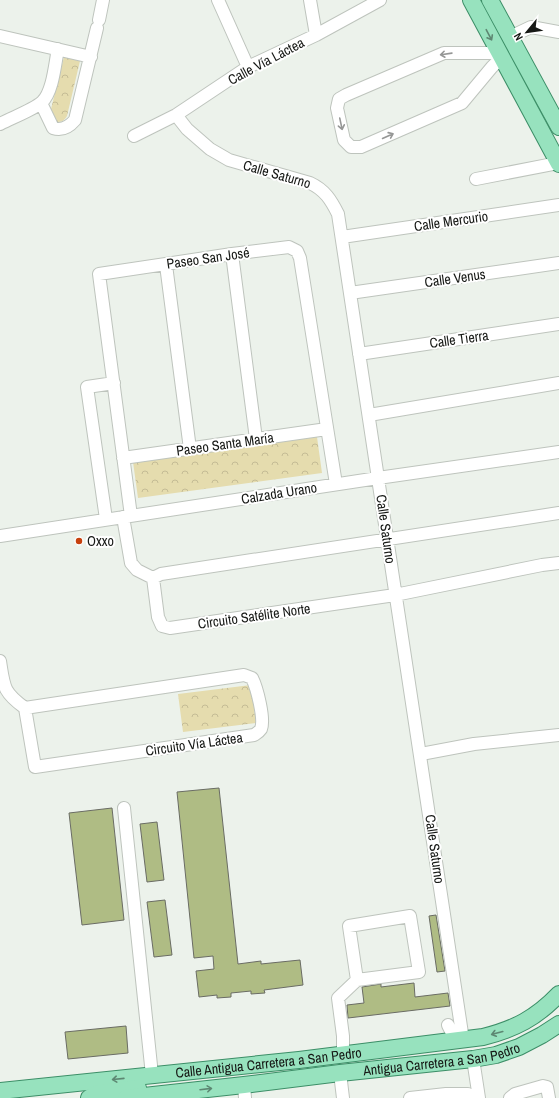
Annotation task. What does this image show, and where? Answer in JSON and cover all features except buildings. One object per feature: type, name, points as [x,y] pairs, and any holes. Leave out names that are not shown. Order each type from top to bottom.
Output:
[{"type":"main road","points":[[471,0],[538,126],[559,161]]},
{"type":"main road","points":[[490,0],[559,127]]},
{"type":"main road","points":[[500,55],[511,57],[538,88]]},
{"type":"main road","name":"Calle Antigua Carretera a San Pedro","points":[[0,1091],[299,1060],[483,1037],[506,1031],[532,1018],[559,994]]},
{"type":"main road","name":"Antigua Carretera a San Pedro","points":[[126,1098],[237,1092],[340,1073],[473,1060],[496,1055],[519,1047],[559,1024]]},
{"type":"main road","points":[[237,1092],[250,1075],[283,1067],[299,1060]]},
{"type":"main road","points":[[89,1098],[96,1094],[143,1087],[147,1084],[152,1075]]},
{"type":"street","points":[[41,103],[53,128],[65,128],[75,120],[103,0]]},
{"type":"street","points":[[218,0],[248,67]]},
{"type":"street","points":[[310,0],[316,35]]},
{"type":"street","name":"Calle Vía Láctea","points":[[134,136],[176,115],[248,67],[316,35],[380,0]]},
{"type":"street","points":[[510,37],[531,27],[559,32]]},
{"type":"street","points":[[0,36],[90,57]]},
{"type":"street","points":[[0,124],[41,103],[46,97],[52,81],[58,49]]},
{"type":"street","points":[[444,53],[500,55],[462,102],[361,147],[351,147],[344,140],[337,108],[339,99],[346,95],[444,53]]},
{"type":"street","name":"Calle Saturno","points":[[176,115],[187,129],[210,149],[229,160],[310,183],[319,187],[328,195],[338,214],[388,538],[395,595],[421,754],[460,1040]]},
{"type":"street","points":[[476,179],[559,161]]},
{"type":"street","name":"Calle Mercurio","points":[[342,237],[559,205]]},
{"type":"street","name":"Paseo San José","points":[[127,516],[128,490],[99,274],[232,254],[288,248],[297,250],[300,258],[336,484]]},
{"type":"street","points":[[232,254],[256,439]]},
{"type":"street","name":"Calle Venus","points":[[350,293],[559,264]]},
{"type":"street","points":[[166,265],[190,449]]},
{"type":"street","name":"Calle Tierra","points":[[360,354],[559,324]]},
{"type":"street","points":[[369,415],[559,382]]},
{"type":"street","points":[[106,520],[87,387],[114,383]]},
{"type":"street","name":"Paseo Santa María","points":[[123,458],[327,429]]},
{"type":"street","name":"Calzada Urano","points":[[0,536],[336,484],[559,452]]},
{"type":"street","points":[[127,516],[131,563],[137,570],[153,578],[161,574],[559,513]]},
{"type":"street","points":[[395,595],[542,564],[559,563]]},
{"type":"street","name":"Circuito Satélite Norte","points":[[153,578],[158,617],[162,626],[170,628],[395,595]]},
{"type":"street","points":[[0,666],[2,688],[25,708]]},
{"type":"street","name":"Circuito Vía Láctea","points":[[244,675],[252,678],[256,686],[263,723],[260,731],[254,735],[35,767],[25,708],[244,675]]},
{"type":"street","points":[[421,754],[474,744],[559,735]]},
{"type":"street","points":[[124,808],[152,1075]]},
{"type":"street","points":[[343,1055],[344,1036],[338,998],[357,980],[419,972],[410,916],[349,926],[357,980]]},
{"type":"street","points":[[448,1025],[460,1040]]},
{"type":"street","points":[[472,1096],[473,1060]]},
{"type":"street","points":[[340,1073],[343,1098]]},
{"type":"street","points":[[510,1098],[515,1094],[543,1086],[547,1087],[548,1089],[549,1098]]},
{"type":"street","points":[[410,1098],[446,1094],[466,1089],[471,1090],[472,1096]]},
{"type":"green space","points":[[64,57],[80,61],[67,116],[63,121],[56,122],[50,113]]},
{"type":"green space","points":[[317,437],[322,473],[138,498],[133,462]]},
{"type":"green space","points":[[251,685],[256,723],[183,732],[178,694]]},
{"type":"place","name":"Oxxo","points":[[79,541]]}]
